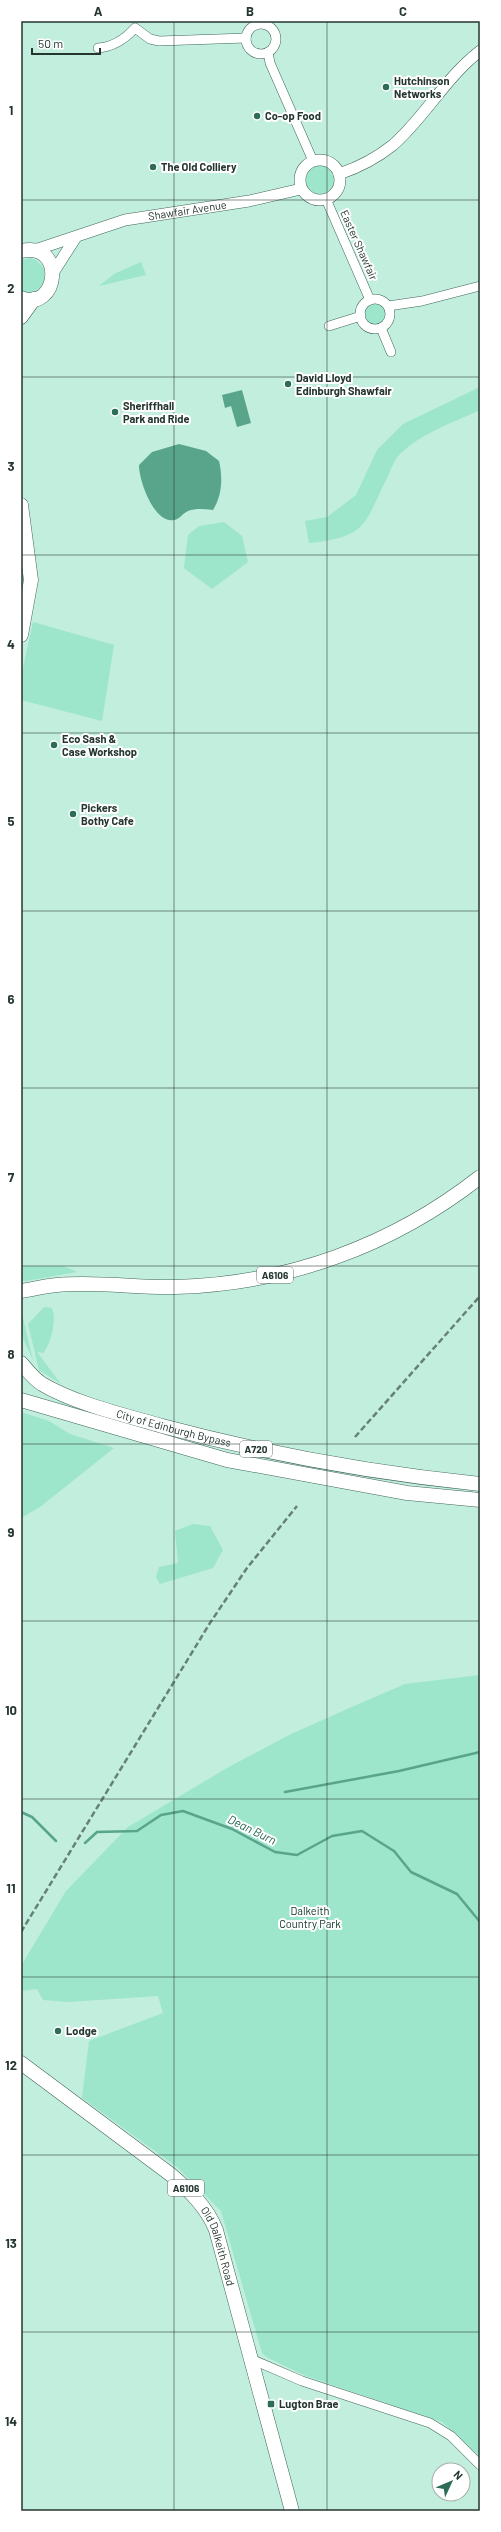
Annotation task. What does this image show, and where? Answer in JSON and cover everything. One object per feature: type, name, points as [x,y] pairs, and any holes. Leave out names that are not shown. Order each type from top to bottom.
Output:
[{"type":"main road","points":[[21,317],[27,299],[46,293],[51,286],[53,273],[48,259],[25,250]]},
{"type":"main road","points":[[21,505],[31,580],[21,636]]},
{"type":"main road","name":"A6106","points":[[21,1291],[80,1284],[201,1286],[302,1269],[337,1258],[408,1226],[480,1177]]},
{"type":"main road","name":"A6106","points":[[21,1301],[47,1287]]},
{"type":"main road","name":"City of Edinburgh Bypass","points":[[21,1363],[40,1383],[75,1399],[140,1420],[227,1443],[349,1468],[480,1484]]},
{"type":"main road","name":"City of Edinburgh Bypass","points":[[21,1400],[147,1438],[234,1461],[407,1493],[480,1500]]},
{"type":"main road","name":"Old Dalkeith Road","points":[[21,2063],[170,2174],[204,2207],[216,2230],[292,2511]]},
{"type":"street","points":[[274,24],[276,37],[275,43],[268,52],[257,53],[253,51],[249,48],[246,38],[250,28],[254,25],[274,24]]},
{"type":"street","points":[[98,48],[107,47],[126,37],[133,25],[150,39],[159,41],[246,38]]},
{"type":"street","points":[[339,174],[375,157],[392,145],[438,92],[480,51]]},
{"type":"street","points":[[268,52],[270,63],[313,161]]},
{"type":"street","points":[[313,161],[328,162],[339,174],[339,186],[332,196],[326,199],[312,199],[301,189],[300,175],[307,164],[313,161]]},
{"type":"street","name":"Shawfair Avenue","points":[[25,250],[76,237],[125,220],[249,201],[301,189]]},
{"type":"street","name":"Easter Shawfair","points":[[326,199],[370,300]]},
{"type":"street","points":[[53,273],[76,237]]},
{"type":"street","points":[[388,306],[480,286]]},
{"type":"street","points":[[370,300],[380,300],[388,306],[389,319],[381,328],[366,325],[361,316],[362,306],[370,300]]},
{"type":"street","points":[[328,326],[361,316]]},
{"type":"street","points":[[381,328],[391,352]]},
{"type":"street","points":[[251,2359],[302,2381],[430,2423],[451,2436],[480,2465]]},
{"type":"green space","points":[[320,164],[331,168],[335,179],[331,190],[320,194],[309,190],[305,179],[309,168]]},
{"type":"green space","points":[[31,258],[36,260],[44,268],[44,283],[34,291],[24,292],[21,291],[21,260]]},
{"type":"green space","points":[[141,262],[146,275],[99,286],[114,274]]},
{"type":"green space","points":[[371,304],[379,304],[385,310],[385,318],[379,324],[371,324],[365,318],[365,310]]},
{"type":"green space","points":[[480,387],[480,410],[428,434],[398,456],[374,505],[362,525],[354,532],[343,537],[309,543],[305,521],[327,517],[356,495],[377,450],[403,424]]},
{"type":"green space","points":[[224,522],[242,536],[248,562],[212,589],[184,568],[188,535],[199,526]]},
{"type":"green space","points":[[33,622],[114,645],[102,721],[21,700],[21,677]]},
{"type":"green space","points":[[21,1266],[63,1266],[77,1272],[26,1281],[21,1280]]},
{"type":"green space","points":[[44,1307],[52,1308],[54,1319],[52,1332],[51,1338],[43,1353],[37,1352],[61,1384],[39,1370],[28,1324]]},
{"type":"green space","points":[[22,1314],[33,1360],[21,1334]]},
{"type":"green space","points":[[21,1412],[49,1421],[70,1434],[114,1448],[40,1507],[21,1518]]},
{"type":"green space","points":[[193,1524],[210,1526],[223,1550],[213,1568],[160,1584],[156,1577],[159,1567],[178,1563],[175,1531]]},
{"type":"green space","name":"Dalkeith Country Park","points":[[480,1675],[480,2457],[442,2422],[306,2376],[268,2358],[262,2353],[221,2211],[177,2167],[82,2098],[89,2041],[163,2013],[158,1996],[68,2002],[43,2000],[37,1989],[21,1991],[21,1966],[66,1891],[128,1827],[227,1768],[289,1735],[354,1706],[405,1684]]},
{"type":"shaded area","points":[[242,390],[251,423],[237,427],[231,406],[225,408],[222,395]]},
{"type":"shaded area","points":[[179,444],[206,451],[219,461],[221,487],[213,510],[191,510],[186,512],[178,519],[169,520],[157,512],[152,505],[141,480],[139,465],[152,452]]},
{"type":"waterway","points":[[285,1792],[399,1771],[480,1752]]},
{"type":"waterway","name":"Dean Burn","points":[[85,1843],[97,1832],[137,1831],[161,1815],[183,1811],[232,1829],[275,1852],[297,1855],[332,1836],[362,1831],[394,1851],[411,1872],[457,1894],[480,1922]]},
{"type":"waterway","name":"Dean Burn","points":[[21,1812],[32,1817],[56,1841]]},
{"type":"railway","points":[[355,1437],[480,1296]]},
{"type":"railway","points":[[21,1932],[210,1623],[247,1568],[297,1506]]},
{"type":"place","name":"Hutchinson Networks","points":[[386,87]]},
{"type":"place","name":"Co-op Food","points":[[257,116]]},
{"type":"place","name":"The Old Colliery","points":[[153,167]]},
{"type":"place","name":"David Lloyd Edinburgh Shawfair","points":[[288,384]]},
{"type":"place","name":"Sheriffhall Park and Ride","points":[[115,412]]},
{"type":"place","name":"Eco Sash & Case Workshop","points":[[54,745]]},
{"type":"place","name":"Pickers Bothy Cafe","points":[[73,814]]},
{"type":"place","name":"Lodge","points":[[58,2031]]},
{"type":"place","name":"Lugton Brae","points":[[271,2404]]}]
